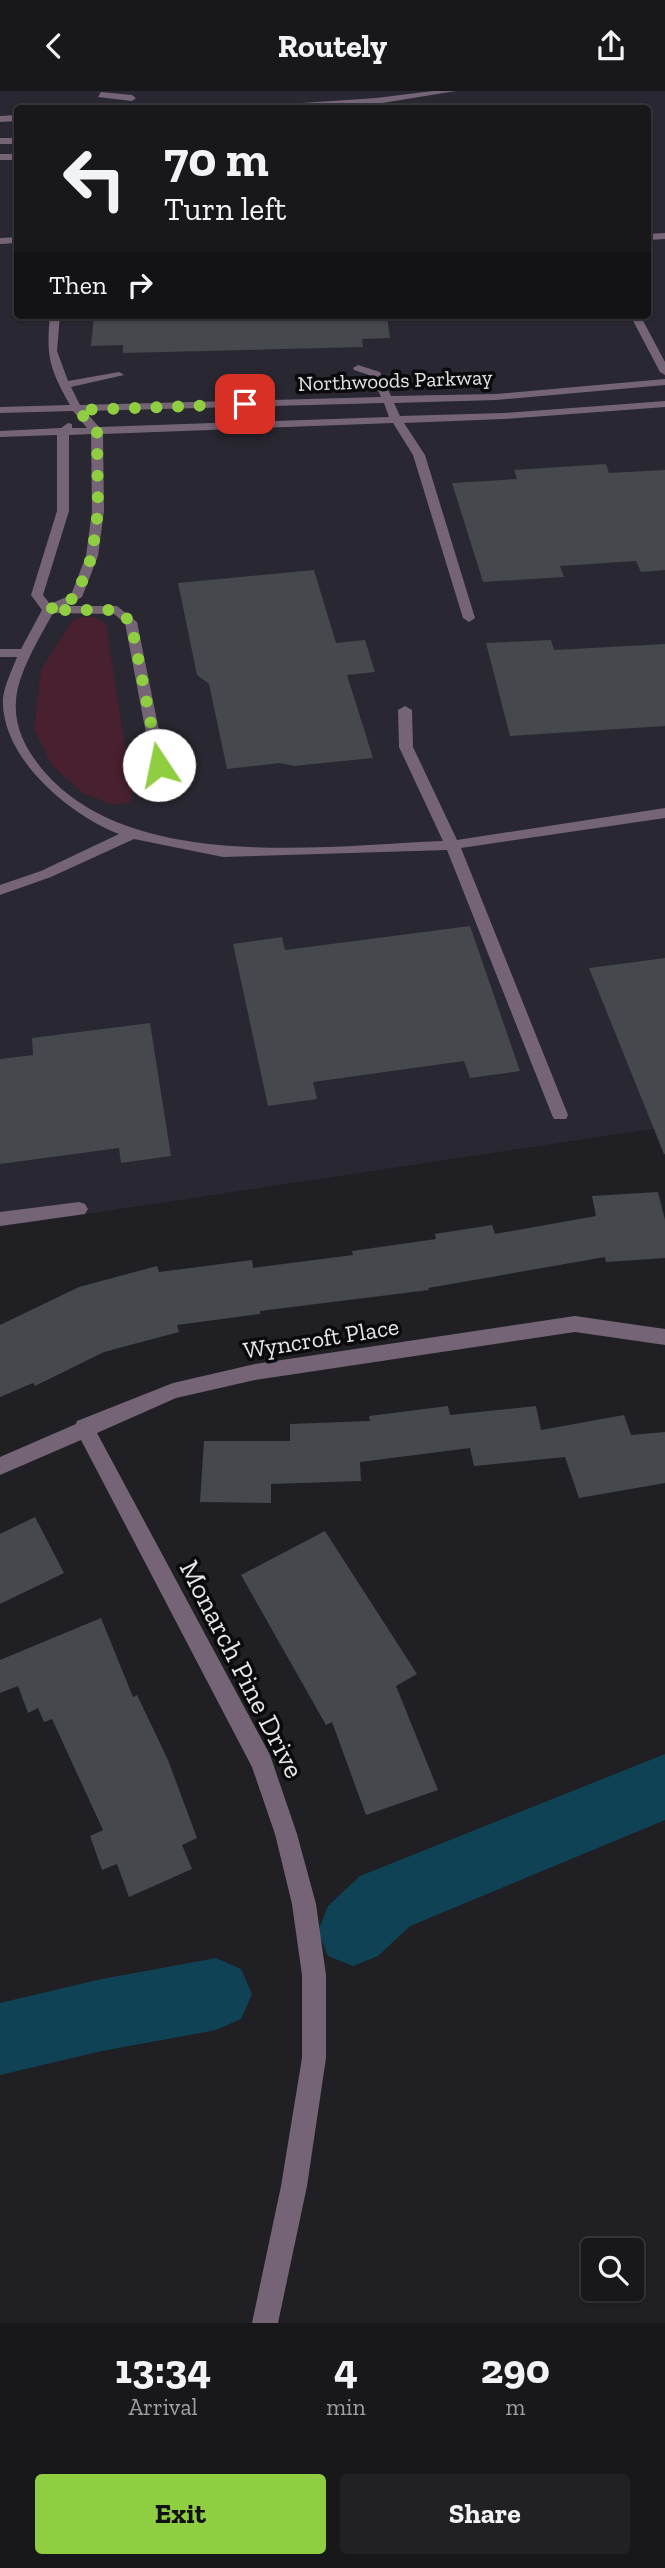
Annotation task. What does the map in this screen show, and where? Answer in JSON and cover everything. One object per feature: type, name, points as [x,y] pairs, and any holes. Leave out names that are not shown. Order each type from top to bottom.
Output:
[{"type":"street","points":[[296,105],[426,99],[452,91]]},
{"type":"street","points":[[101,95],[135,94]]},
{"type":"street","points":[[55,319],[52,351],[64,385],[78,410],[97,432],[98,511],[92,556],[76,597],[48,610],[25,653],[9,699],[10,723],[22,753],[49,786],[108,825],[132,834],[223,852],[452,845],[665,813]]},
{"type":"street","points":[[637,319],[665,372]]},
{"type":"street","points":[[358,368],[376,374],[396,419],[419,455],[469,618]]},
{"type":"street","points":[[64,385],[119,375]]},
{"type":"street","name":"Northwoods Parkway","points":[[0,410],[496,397],[665,382]]},
{"type":"street","name":"Northwoods Parkway","points":[[0,434],[63,434],[504,416],[665,404]]},
{"type":"street","points":[[48,610],[37,595],[63,512],[63,434],[78,410]]},
{"type":"street","points":[[48,610],[117,610],[131,622],[159,765]]},
{"type":"street","points":[[0,653],[25,653]]},
{"type":"street","points":[[405,710],[407,747],[421,784],[452,845],[560,1115]]},
{"type":"street","points":[[0,890],[46,874],[132,834]]},
{"type":"street","points":[[0,1219],[79,1209]]},
{"type":"street","name":"Wyncroft Place","points":[[0,1466],[84,1427],[173,1391],[255,1372],[575,1324],[665,1336]]},
{"type":"street","name":"Monarch Pine Drive","points":[[84,1427],[262,1763],[286,1834],[304,1904],[314,1975],[314,2058],[294,2186],[265,2323]]},
{"type":"shaded area","points":[[0,91],[665,91],[665,1127],[0,1227]]},
{"type":"shaded area","points":[[81,617],[94,617],[106,624],[132,791],[130,802],[113,805],[83,793],[52,765],[34,729],[41,670],[72,621]]},
{"type":"building","points":[[94,319],[388,319],[390,338],[362,339],[363,347],[123,353],[123,345],[91,346]]},
{"type":"building","points":[[606,464],[609,473],[665,470],[665,570],[641,572],[636,561],[560,566],[564,577],[483,582],[452,483],[517,479],[514,470]]},
{"type":"building","points":[[314,570],[336,643],[365,640],[375,672],[347,675],[373,758],[227,769],[209,684],[197,675],[178,583]]},
{"type":"building","points":[[551,640],[554,650],[665,644],[665,726],[510,736],[486,643]]},
{"type":"building","points":[[470,926],[520,1071],[470,1078],[464,1061],[313,1082],[317,1099],[268,1106],[233,944],[282,937],[285,950]]},
{"type":"building","points":[[665,958],[665,1154],[664,1154],[589,968]]},
{"type":"building","points":[[150,1023],[171,1156],[121,1163],[119,1148],[0,1164],[0,1059],[33,1055],[32,1038]]},
{"type":"building","points":[[658,1192],[665,1220],[665,1258],[606,1262],[605,1257],[428,1288],[429,1290],[260,1311],[260,1314],[177,1325],[179,1332],[104,1352],[35,1386],[33,1383],[0,1397],[0,1325],[79,1287],[157,1266],[159,1272],[252,1260],[253,1268],[353,1255],[352,1251],[436,1239],[435,1234],[492,1225],[495,1234],[596,1216],[592,1196]]},
{"type":"building","points":[[448,1406],[450,1415],[536,1406],[541,1430],[624,1415],[631,1435],[665,1432],[665,1483],[579,1498],[565,1457],[474,1466],[470,1448],[360,1462],[361,1481],[271,1484],[271,1503],[200,1502],[204,1441],[290,1441],[290,1424],[370,1421],[369,1416]]},
{"type":"building","points":[[35,1517],[64,1573],[0,1604],[0,1534]]},
{"type":"building","points":[[325,1531],[417,1674],[396,1686],[438,1790],[366,1815],[332,1722],[326,1725],[241,1575]]},
{"type":"building","points":[[101,1618],[133,1697],[137,1695],[168,1760],[197,1838],[182,1845],[192,1869],[129,1897],[117,1864],[102,1870],[90,1836],[103,1830],[52,1719],[44,1722],[38,1708],[28,1713],[18,1686],[0,1693],[0,1660]]},
{"type":"waterway","points":[[353,1931],[385,1901],[665,1787]]},
{"type":"waterway","points":[[0,2039],[102,2015],[216,1994]]},
{"type":"route","points":[[159,765],[131,622],[117,610],[48,610],[76,597],[92,556],[98,511],[97,432],[78,410],[245,404]]}]
